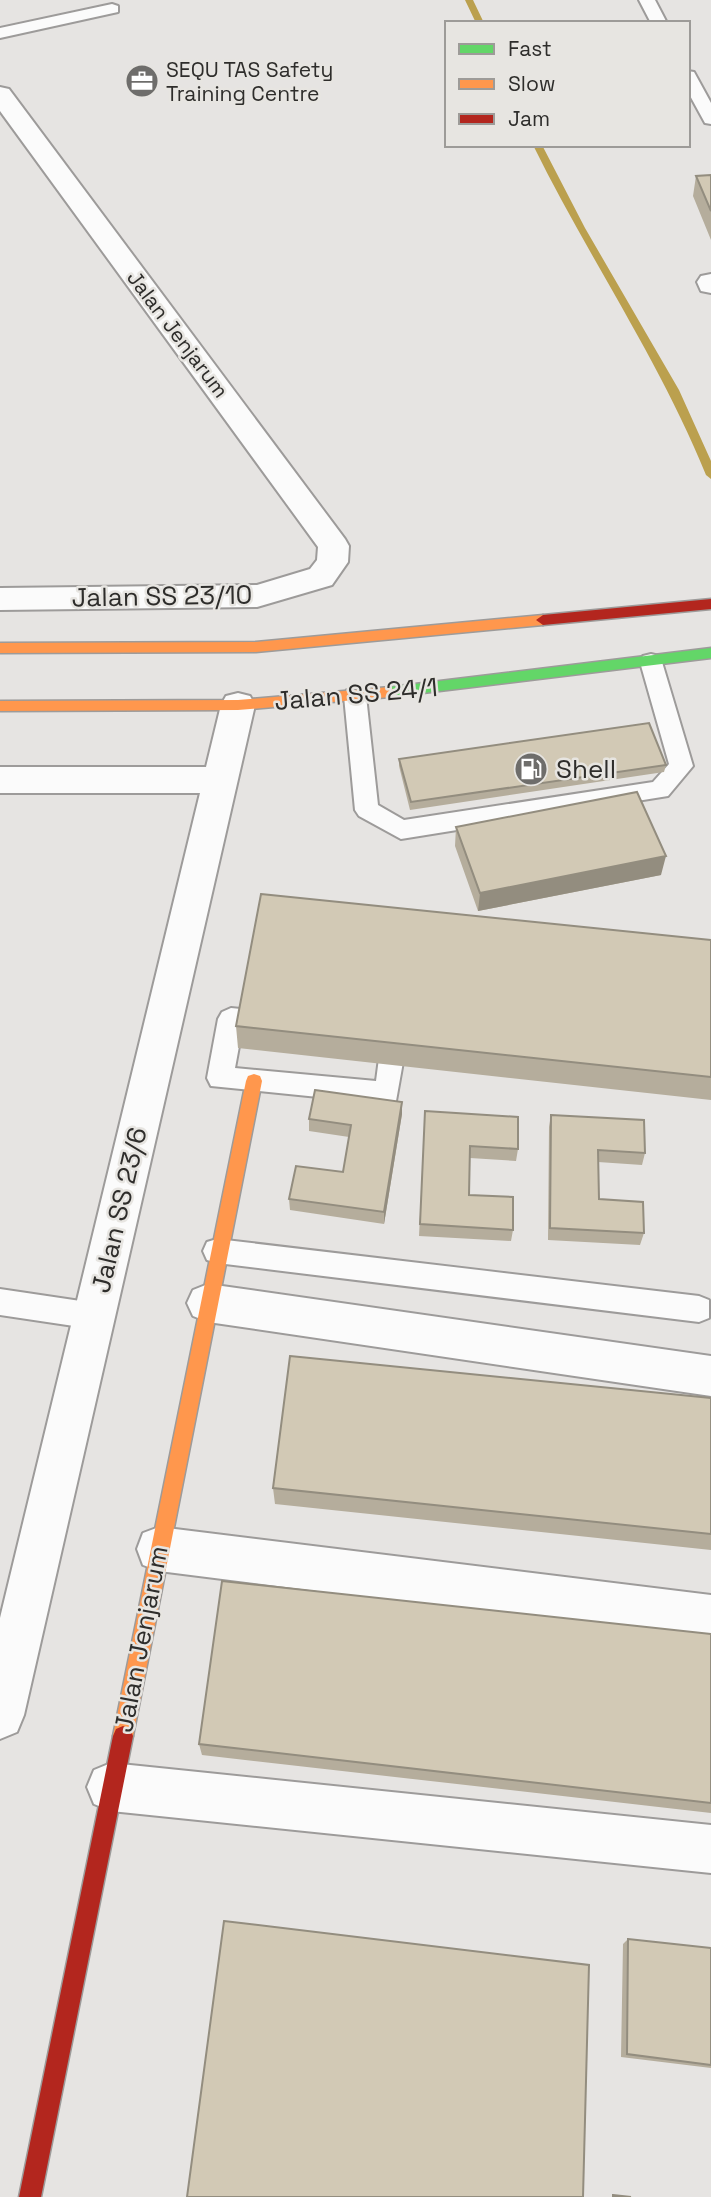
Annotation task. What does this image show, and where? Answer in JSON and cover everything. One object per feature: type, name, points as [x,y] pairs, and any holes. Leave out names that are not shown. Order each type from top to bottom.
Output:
[{"type":"main road","points":[[0,648],[256,647],[711,604]]},
{"type":"main road","name":"Jalan SS 24/1","points":[[0,706],[238,705],[355,696],[711,653]]},
{"type":"main road","name":"Jalan Jenjarum","points":[[30,2197],[254,1081]]},
{"type":"street","name":"Jalan Jenjarum","points":[[0,94],[334,545],[332,562],[321,577]]},
{"type":"street","name":"Jalan SS 23/10","points":[[0,599],[257,596],[321,577]]},
{"type":"street","name":"Jalan SS 23/6","points":[[0,1715],[238,705]]},
{"type":"street","points":[[0,780],[220,780]]},
{"type":"street","points":[[208,1303],[711,1376]]},
{"type":"street","points":[[159,1549],[711,1618]]},
{"type":"street","points":[[111,1787],[711,1849]]},
{"type":"lane","points":[[647,0],[658,21]]},
{"type":"lane","points":[[0,33],[112,9]]},
{"type":"lane","points":[[690,80],[711,119]]},
{"type":"lane","points":[[355,696],[367,810],[401,830],[660,790],[681,766],[663,660]]},
{"type":"lane","points":[[231,1019],[395,1034],[387,1093],[254,1081],[220,1078],[231,1019]]},
{"type":"lane","points":[[218,1251],[699,1308]]},
{"type":"lane","points":[[0,1302],[94,1316]]},
{"type":"building","points":[[711,175],[711,211],[696,176]]},
{"type":"building","name":"Shell","points":[[649,723],[666,765],[411,802],[399,759]]},
{"type":"building","points":[[637,792],[666,856],[480,893],[456,827]]},
{"type":"building","points":[[261,894],[711,940],[711,1077],[236,1026]]},
{"type":"building","points":[[315,1090],[402,1102],[384,1212],[289,1199],[296,1166],[343,1172],[351,1125],[309,1119]]},
{"type":"building","points":[[425,1111],[518,1117],[518,1149],[470,1146],[469,1195],[513,1197],[513,1230],[420,1224]]},
{"type":"building","points":[[551,1115],[644,1120],[645,1153],[598,1150],[599,1199],[643,1202],[644,1233],[550,1228]]},
{"type":"building","points":[[290,1356],[711,1398],[711,1534],[273,1488]]},
{"type":"building","points":[[222,1581],[711,1634],[711,1803],[199,1744]]},
{"type":"building","points":[[224,1921],[589,1965],[583,2197],[187,2197]]},
{"type":"building","points":[[628,1939],[711,1948],[711,2065],[627,2054]]},
{"type":"waterway","points":[[469,0],[479,21]]},
{"type":"waterway","points":[[538,147],[674,390],[711,475]]},
{"type":"traffic: fast","points":[[390,692],[711,653]]},
{"type":"traffic: slow","points":[[0,648],[256,647],[543,620]]},
{"type":"traffic: slow","points":[[0,706],[238,705],[390,692]]},
{"type":"traffic: slow","points":[[123,1736],[254,1081]]},
{"type":"traffic: jam","points":[[543,620],[711,604]]},
{"type":"traffic: jam","points":[[30,2197],[123,1736]]},
{"type":"place","name":"SEQU TAS Safety Training Centre","points":[[142,81]]},
{"type":"place","name":"Shell","points":[[531,769]]}]
